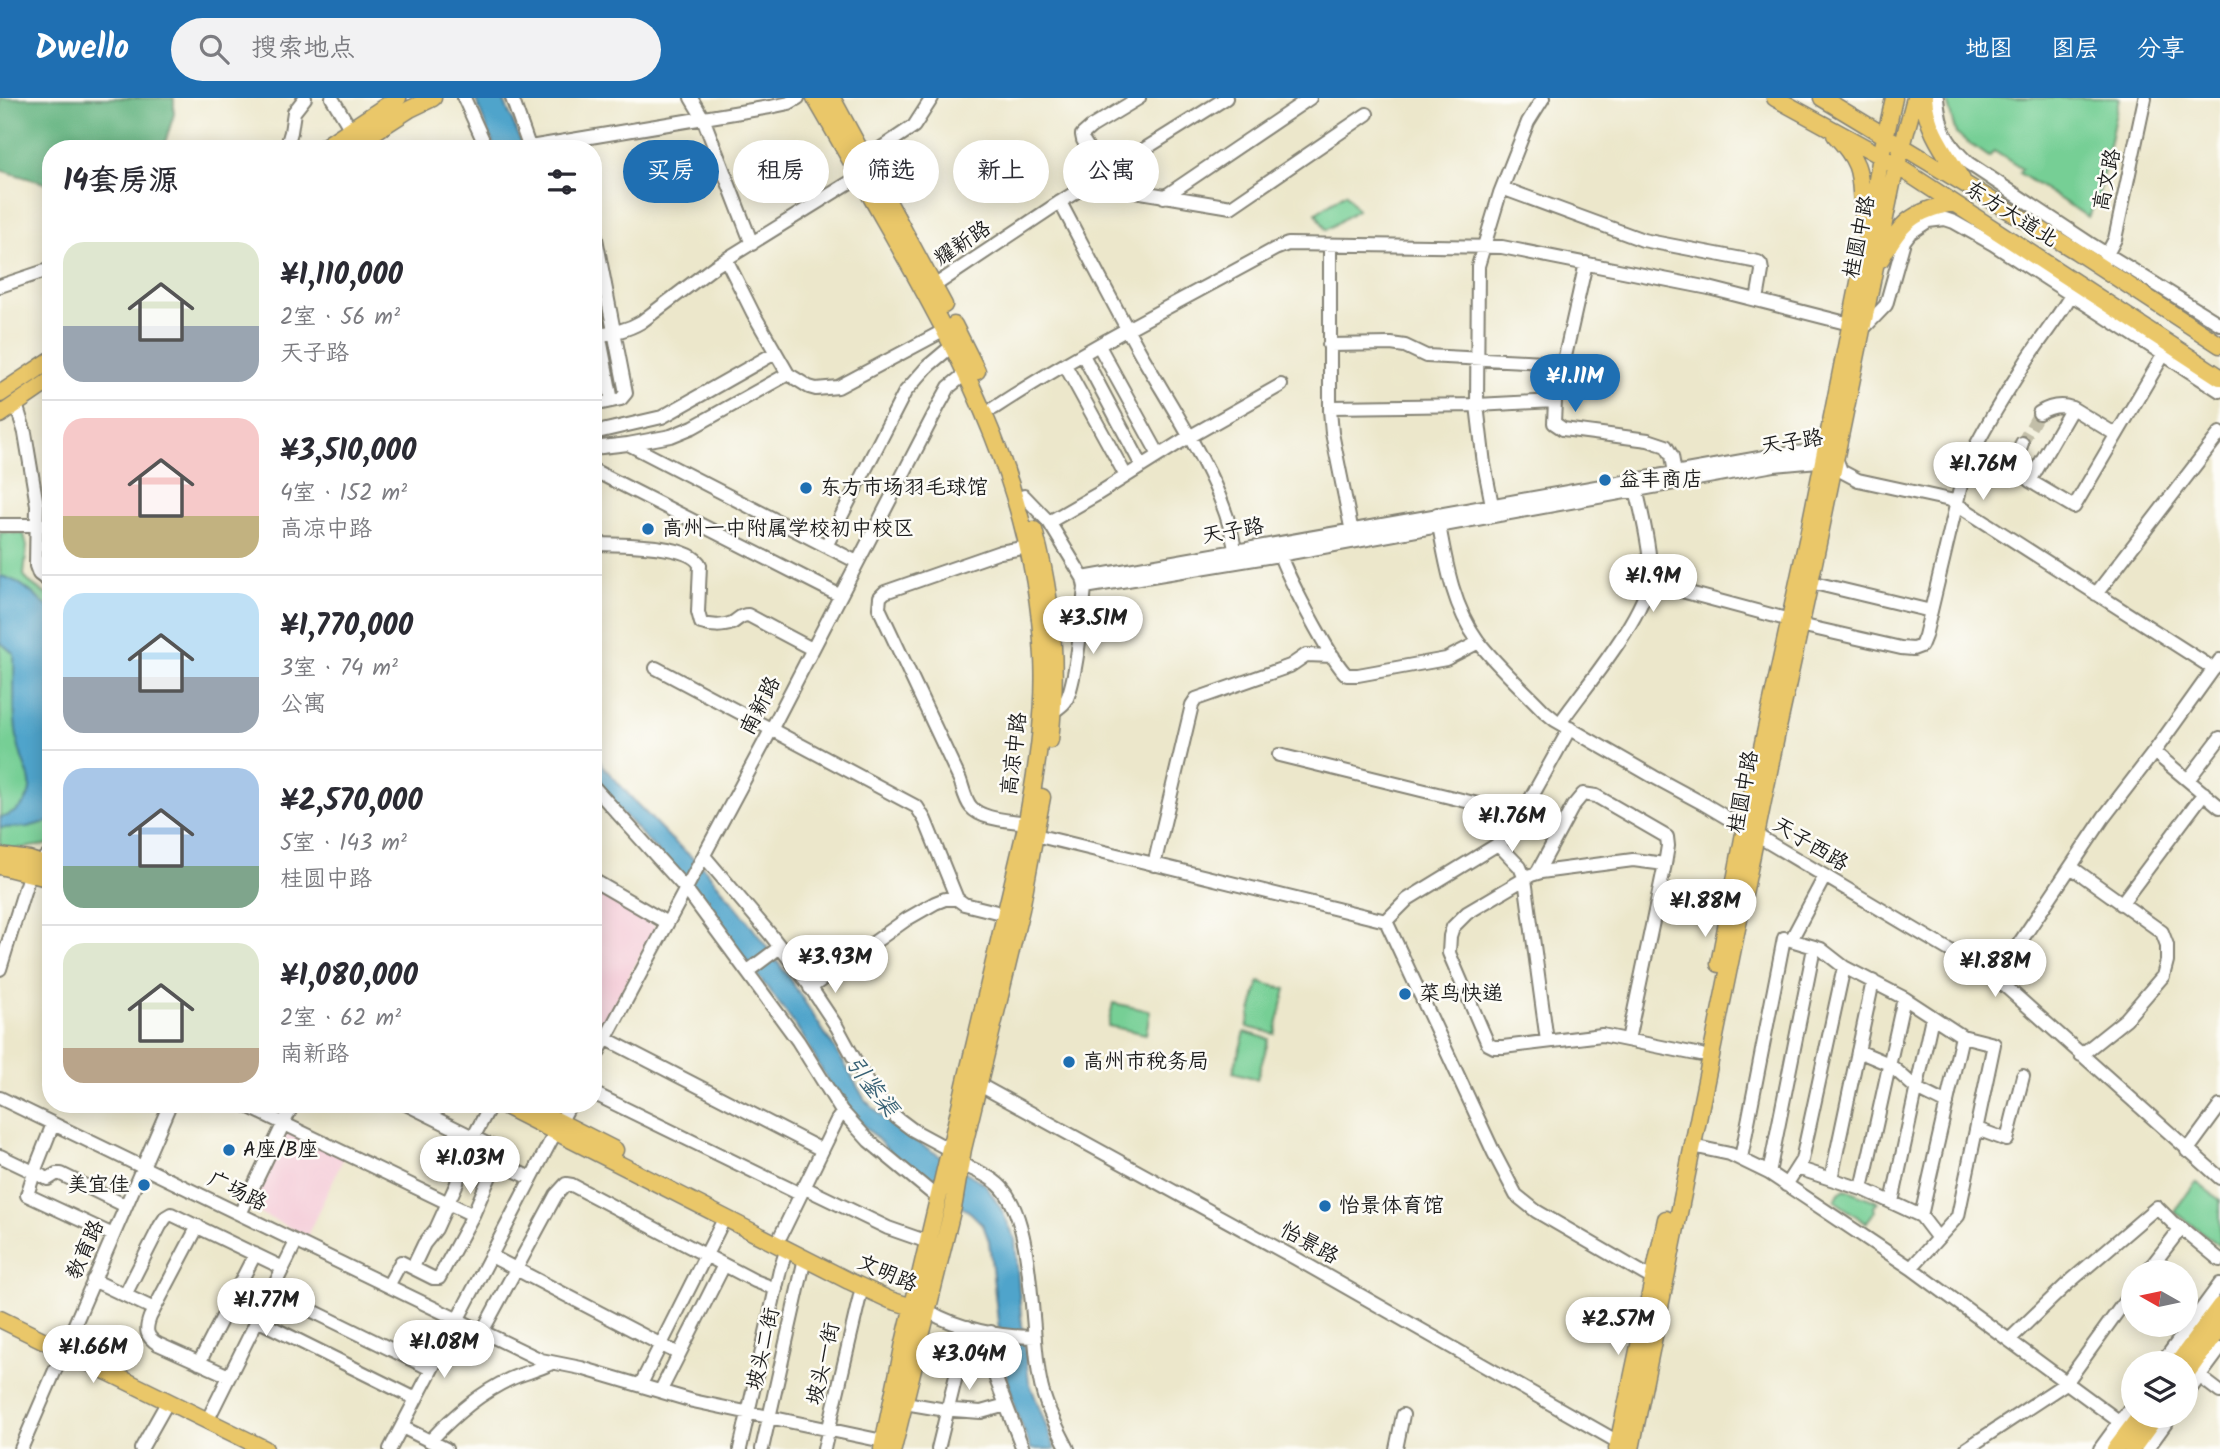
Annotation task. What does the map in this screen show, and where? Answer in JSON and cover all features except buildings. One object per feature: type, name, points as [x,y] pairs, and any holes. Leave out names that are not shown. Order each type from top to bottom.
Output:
[{"type":"main road","points":[[333,140],[398,98]]},
{"type":"main road","points":[[362,140],[410,109],[433,98]]},
{"type":"main road","name":"高凉中路","points":[[815,98],[843,147]]},
{"type":"main road","name":"高凉中路","points":[[832,98],[855,140]]},
{"type":"main road","name":"东方大道北","points":[[1775,98],[1881,156],[1986,224],[2074,289],[2167,349],[2220,377]]},
{"type":"main road","name":"东方大道北","points":[[1822,98],[1999,204],[2104,260],[2220,345]]},
{"type":"main road","name":"桂圆中路","points":[[1624,1447],[1856,326],[1867,236],[1894,98]]},
{"type":"main road","name":"桂圆中路","points":[[1856,326],[1873,274],[1896,166],[1914,98]]},
{"type":"main road","points":[[1924,98],[1931,126],[1963,182]]},
{"type":"main road","points":[[1827,126],[1854,158],[1860,173],[1867,236]]},
{"type":"main road","name":"高凉中路","points":[[875,203],[953,345],[999,446],[1016,497],[1028,547],[1041,636],[1047,712]]},
{"type":"main road","name":"高凉中路","points":[[889,203],[965,344],[1013,458],[1043,563],[1054,653],[1047,712],[1044,788],[1005,914],[955,1160]]},
{"type":"main road","points":[[1873,274],[1887,247],[1913,216],[1930,207],[1953,203]]},
{"type":"main road","points":[[1986,224],[1999,204]]},
{"type":"main road","points":[[0,394],[42,366]]},
{"type":"main road","points":[[0,415],[42,386]]},
{"type":"main road","name":"桂圆中路","points":[[1795,622],[1810,582],[1828,456]]},
{"type":"main road","name":"高凉中路","points":[[888,1446],[918,1307],[955,1160],[978,1084],[1018,921],[1031,829]]},
{"type":"main road","name":"桂圆中路","points":[[1624,1447],[1653,1279],[1687,1145],[1701,1055],[1751,833]]},
{"type":"main road","points":[[0,856],[42,864]]},
{"type":"main road","points":[[0,866],[42,864]]},
{"type":"main road","name":"文明路","points":[[523,1113],[558,1127],[918,1307]]},
{"type":"main road","name":"文明路","points":[[537,1113],[558,1127],[724,1217],[784,1242],[805,1258],[862,1287],[918,1307]]},
{"type":"main road","name":"高凉中路","points":[[888,1446],[905,1402],[928,1242],[942,1218]]},
{"type":"main road","points":[[2195,1351],[2220,1306]]},
{"type":"main road","points":[[0,1320],[265,1449]]},
{"type":"main road","points":[[2198,1354],[2220,1327]]},
{"type":"main road","points":[[2115,1449],[2135,1434]]},
{"type":"street","points":[[289,140],[294,112],[304,98]]},
{"type":"street","points":[[332,98],[350,128]]},
{"type":"street","points":[[464,98],[483,140]]},
{"type":"street","points":[[512,98],[527,140]]},
{"type":"street","points":[[691,98],[703,118],[752,244]]},
{"type":"street","points":[[597,140],[780,105],[798,98]]},
{"type":"street","points":[[893,140],[914,126],[932,98]]},
{"type":"street","points":[[1083,140],[1082,135],[1091,127],[1139,98]]},
{"type":"street","name":"耀新路","points":[[1159,141],[1226,98]]},
{"type":"street","points":[[1164,197],[1310,98]]},
{"type":"street","points":[[1527,98],[1532,116]]},
{"type":"street","points":[[1493,510],[1477,405],[1478,266],[1502,188],[1532,116],[1544,98]]},
{"type":"street","points":[[1937,98],[1939,122],[1945,138],[1968,163],[2104,260],[2220,324]]},
{"type":"street","name":"高文路","points":[[2104,260],[2115,239],[2146,98]]},
{"type":"street","points":[[1159,196],[1231,207],[1367,114]]},
{"type":"street","points":[[602,335],[630,328],[641,322],[726,260],[843,187]]},
{"type":"street","points":[[1502,188],[1643,240],[1758,262],[1762,271],[1757,300]]},
{"type":"street","name":"耀新路","points":[[934,286],[1063,200]]},
{"type":"street","points":[[1060,202],[1220,499],[1231,528],[1235,556]]},
{"type":"street","points":[[994,408],[1127,330],[1288,244],[1483,246],[1514,249],[1709,288],[1856,326],[1886,305],[1905,241],[1910,233],[1935,219],[1945,219],[2074,289],[2026,362],[1974,448],[1965,468],[1931,611],[1923,642],[1919,647],[1913,649],[1856,639],[1648,582]]},
{"type":"street","points":[[1330,245],[1332,433],[1353,536]]},
{"type":"street","points":[[726,260],[788,374],[808,387],[838,387],[945,330]]},
{"type":"street","points":[[1586,263],[1555,401],[1554,423],[1583,433],[1648,440],[1666,446],[1672,456],[1676,478]]},
{"type":"street","points":[[602,268],[626,393],[624,398],[602,403]]},
{"type":"street","points":[[0,286],[42,272]]},
{"type":"street","points":[[1329,345],[1391,344],[1405,346],[1426,356],[1564,363]]},
{"type":"street","points":[[825,546],[905,392],[928,366],[953,345]]},
{"type":"street","points":[[1099,346],[1159,455]]},
{"type":"street","points":[[2022,443],[2017,458],[2022,473],[2030,481],[2074,507],[2167,349],[2220,391]]},
{"type":"street","points":[[602,431],[662,417],[775,353]]},
{"type":"street","points":[[1083,355],[1142,466]]},
{"type":"street","points":[[602,360],[612,401]]},
{"type":"street","points":[[1065,365],[1126,477]]},
{"type":"street","name":"南新路","points":[[602,1045],[771,730],[949,387],[966,373]]},
{"type":"street","points":[[602,447],[671,436],[693,427],[788,374]]},
{"type":"street","points":[[1049,522],[1281,384]]},
{"type":"street","points":[[1330,407],[1555,401]]},
{"type":"street","points":[[16,404],[25,433],[37,505],[42,519]]},
{"type":"street","points":[[2039,413],[2064,405],[2115,434]]},
{"type":"street","points":[[2030,481],[2072,408]]},
{"type":"street","points":[[2096,594],[2220,433]]},
{"type":"street","points":[[628,444],[857,562]]},
{"type":"street","name":"天子路","points":[[1084,583],[1676,478],[1776,454],[1828,456]]},
{"type":"street","points":[[1828,456],[1841,471],[1858,480],[1944,498],[2096,594],[2217,665],[2104,817],[1996,978]]},
{"type":"street","points":[[602,475],[839,595]]},
{"type":"street","points":[[1386,921],[1408,899],[1498,844],[1511,834],[1516,826],[1565,726],[1646,593],[1650,562],[1635,485]]},
{"type":"street","points":[[1024,496],[1049,522],[1084,583],[1077,653],[1068,696],[1062,706],[1047,712]]},
{"type":"street","name":"天子西路","points":[[1438,520],[1444,555],[1458,604],[1479,642],[1544,711],[1565,726],[1704,804],[1996,978],[2220,1178]]},
{"type":"street","points":[[0,525],[42,525]]},
{"type":"street","points":[[42,535],[36,566],[42,576]]},
{"type":"street","points":[[602,545],[666,549],[690,555],[700,565],[698,612],[701,623],[726,624],[742,615],[748,615],[812,649]]},
{"type":"street","points":[[1028,547],[1000,552],[885,592],[880,597],[878,608],[969,804],[985,816],[1154,865],[1386,921]]},
{"type":"street","points":[[1278,549],[1297,593],[1345,673],[1354,675],[1446,659],[1479,642]]},
{"type":"street","points":[[1810,582],[1931,611]]},
{"type":"street","points":[[1154,865],[1192,705],[1196,699],[1290,666],[1306,655],[1333,656]]},
{"type":"street","points":[[656,668],[917,807],[925,820],[957,899],[964,904],[1005,914]]},
{"type":"street","points":[[2188,780],[2220,738]]},
{"type":"street","points":[[2154,752],[2220,807]]},
{"type":"street","points":[[1279,755],[1478,804],[1499,812],[1516,826]]},
{"type":"street","points":[[1548,1041],[1531,876],[1573,806],[1579,797],[1586,793],[1596,796],[1667,837],[1665,864],[1628,1040]]},
{"type":"street","points":[[2122,904],[2204,793]]},
{"type":"street","points":[[602,796],[687,886],[751,969],[843,1112],[869,1141],[945,1198]]},
{"type":"street","points":[[1498,844],[1531,876]]},
{"type":"street","points":[[703,858],[810,988],[837,1027],[874,1095],[913,1130],[955,1160],[996,1183],[1013,1204],[1024,1239],[1032,1337],[1042,1392],[1068,1449]]},
{"type":"street","points":[[1665,864],[1633,860],[1531,876],[1466,912],[1458,920],[1450,936],[1450,953],[1489,1045],[1503,1047],[1594,1035],[1701,1055]]},
{"type":"street","points":[[0,968],[42,866]]},
{"type":"street","points":[[2071,867],[2162,932],[2167,945],[2163,976],[2126,1019],[2081,1055]]},
{"type":"street","points":[[1791,940],[1825,876]]},
{"type":"street","points":[[602,885],[667,923]]},
{"type":"street","points":[[810,988],[907,919],[939,900],[957,899]]},
{"type":"street","points":[[1386,921],[1516,1195],[1536,1211],[1653,1279]]},
{"type":"street","points":[[1741,1158],[1784,938],[1821,949],[1844,967],[1904,998],[1962,1036],[1994,1044],[1958,1216],[1911,1268]]},
{"type":"street","points":[[1769,1173],[1814,948]]},
{"type":"street","points":[[751,969],[777,949]]},
{"type":"street","points":[[1786,1185],[1802,1160],[1844,967]]},
{"type":"street","points":[[1831,1178],[1873,981]]},
{"type":"street","points":[[1862,1189],[1904,998]]},
{"type":"street","points":[[1892,1202],[1932,1017]]},
{"type":"street","points":[[1922,1216],[1962,1036]]},
{"type":"street","points":[[602,1037],[822,1150]]},
{"type":"street","points":[[1858,1051],[1889,1064],[1917,1089],[1947,1104]]},
{"type":"street","points":[[1976,1129],[2007,1140],[2023,1076]]},
{"type":"street","name":"怡景路","points":[[978,1084],[1296,1258],[1624,1447]]},
{"type":"street","points":[[602,1097],[802,1190],[888,1228],[928,1242]]},
{"type":"street","name":"广场路","points":[[0,1098],[530,1356],[641,1384],[693,1401],[888,1446]]},
{"type":"street","points":[[2187,1151],[2220,1106]]},
{"type":"street","points":[[740,1449],[784,1242],[802,1190],[843,1112]]},
{"type":"street","name":"教育路","points":[[21,1449],[166,1113]]},
{"type":"street","points":[[262,1113],[473,1215]]},
{"type":"street","points":[[240,1214],[289,1113]]},
{"type":"street","points":[[388,1286],[401,1262],[433,1278],[439,1278],[473,1215],[499,1154],[498,1150],[424,1113]]},
{"type":"street","points":[[412,1267],[424,1244],[436,1229],[459,1178],[459,1165],[486,1113]]},
{"type":"street","points":[[390,1449],[565,1113]]},
{"type":"street","points":[[53,1124],[27,1195],[113,1235]]},
{"type":"street","points":[[1687,1145],[1730,1154],[1769,1173],[1911,1268],[2135,1434]]},
{"type":"street","points":[[0,1156],[50,1179],[61,1174],[126,1206]]},
{"type":"street","points":[[496,1162],[531,1178]]},
{"type":"street","points":[[1797,1168],[1862,1189],[1922,1216],[1937,1237]]},
{"type":"street","points":[[482,1332],[556,1195],[566,1184],[580,1188],[755,1281],[776,1289]]},
{"type":"street","points":[[2010,1339],[2066,1285],[2157,1207],[2173,1223],[2220,1259]]},
{"type":"street","points":[[125,1295],[168,1214],[173,1214],[283,1268]]},
{"type":"street","points":[[641,1384],[724,1217]]},
{"type":"street","points":[[198,1226],[154,1309],[147,1328],[151,1339],[229,1376]]},
{"type":"street","points":[[2156,1260],[2181,1228]]},
{"type":"street","points":[[207,1420],[296,1242]]},
{"type":"street","points":[[200,1363],[255,1254]]},
{"type":"street","points":[[491,1256],[679,1354]]},
{"type":"street","name":"坡头二街","points":[[762,1449],[805,1258]]},
{"type":"street","points":[[661,1390],[724,1265]]},
{"type":"street","points":[[93,1280],[154,1309]]},
{"type":"street","points":[[2171,1351],[2220,1284]]},
{"type":"street","name":"坡头一街","points":[[824,1449],[862,1287]]},
{"type":"street","points":[[272,1291],[431,1370]]},
{"type":"street","points":[[1966,1449],[2066,1383],[2121,1306]]},
{"type":"street","points":[[918,1307],[939,1318],[968,1327],[1032,1337]]},
{"type":"street","points":[[257,1320],[416,1399]]},
{"type":"street","points":[[938,1449],[968,1327]]},
{"type":"street","points":[[995,1333],[991,1360],[1023,1449]]},
{"type":"street","points":[[2198,1361],[2220,1349]]},
{"type":"street","points":[[430,1441],[450,1421],[509,1379],[551,1363]]},
{"type":"street","points":[[2198,1376],[2220,1392]]},
{"type":"street","points":[[141,1449],[168,1401]]},
{"type":"street","points":[[905,1402],[981,1412],[1006,1405]]},
{"type":"street","points":[[1396,1449],[1403,1415]]},
{"type":"street","points":[[402,1427],[446,1449]]},
{"type":"street","points":[[2100,1449],[2135,1434]]},
{"type":"shaded area","points":[[602,893],[656,926],[602,1027]]},
{"type":"shaded area","points":[[288,1130],[344,1157],[307,1236],[251,1209]]},
{"type":"green space","points":[[0,98],[174,98],[174,114],[166,140],[42,140],[42,182],[0,170]]},
{"type":"green space","points":[[1946,98],[2119,98],[2098,198],[2088,217],[2019,173],[2022,169],[1994,151],[1989,157],[1956,134]]},
{"type":"green space","points":[[1346,193],[1357,210],[1326,230],[1316,213]]},
{"type":"green space","points":[[0,532],[24,534],[27,546],[24,575],[42,591],[42,845],[0,851]]},
{"type":"green space","points":[[1259,982],[1286,989],[1275,1034],[1247,1027]]},
{"type":"green space","points":[[1113,1003],[1150,1011],[1146,1034],[1108,1026]]},
{"type":"green space","points":[[1245,1032],[1269,1039],[1257,1079],[1233,1072]]},
{"type":"green space","points":[[2196,1182],[2220,1200],[2220,1246],[2174,1211]]},
{"type":"green space","points":[[1845,1189],[1878,1202],[1866,1223],[1835,1201]]},
{"type":"water","points":[[475,98],[503,98],[520,140],[491,140]]},
{"type":"water","points":[[0,576],[21,585],[42,602],[42,823],[27,827],[0,828],[0,818],[13,813],[24,803],[30,784],[16,733],[14,654],[0,642]]},
{"type":"water","points":[[602,764],[670,838],[705,869],[741,912],[790,979],[865,1100],[893,1127],[985,1184],[1015,1238],[1029,1381],[1055,1449],[1031,1449],[1015,1409],[1002,1357],[989,1241],[983,1225],[971,1213],[917,1176],[838,1099],[802,1035],[675,871],[602,791]]},
{"type":"tunnel","points":[[2022,443],[2039,413]]},
{"type":"place","name":"益丰商店","points":[[1605,480]]},
{"type":"place","name":"东方市场羽毛球馆","points":[[806,488]]},
{"type":"place","name":"高州一中附属学校初中校区","points":[[648,529]]},
{"type":"place","name":"菜鸟快递","points":[[1405,994]]},
{"type":"place","name":"高州市税务局","points":[[1069,1062]]},
{"type":"place","name":"A座/B座","points":[[229,1150]]},
{"type":"place","name":"美宜佳","points":[[144,1185]]},
{"type":"place","name":"怡景体育馆","points":[[1325,1206]]},
{"type":"water label","name":"引鉴渠","points":[[871,1087]]}]
